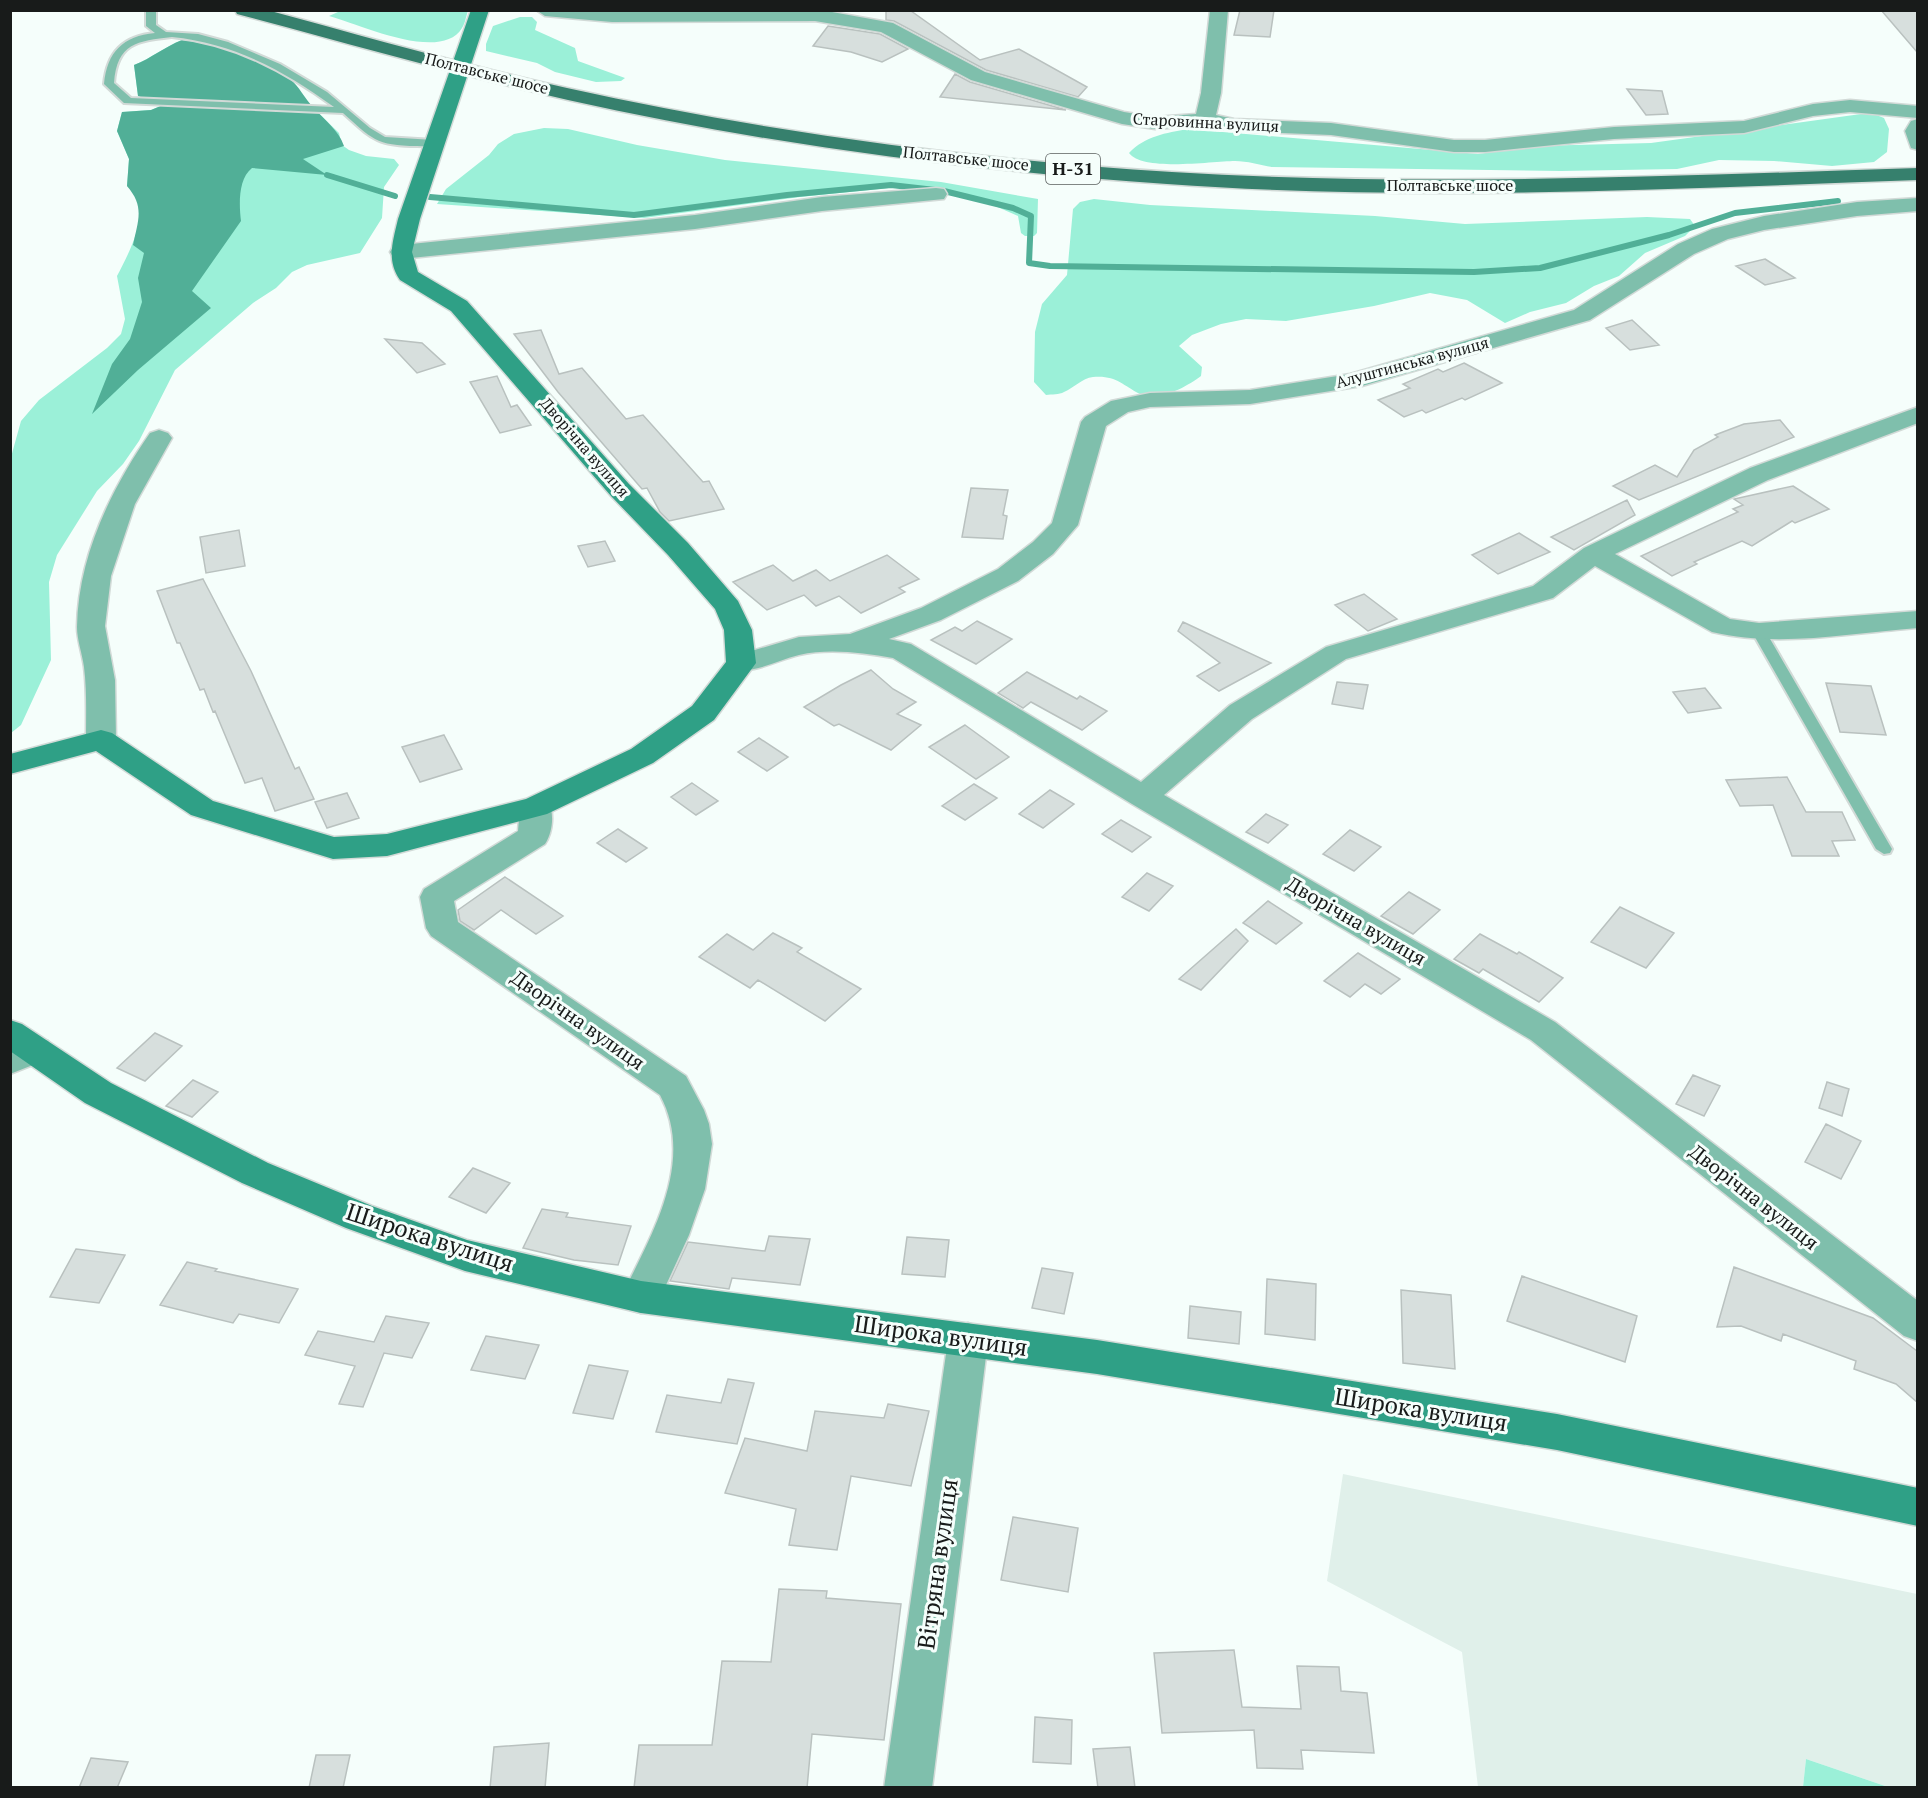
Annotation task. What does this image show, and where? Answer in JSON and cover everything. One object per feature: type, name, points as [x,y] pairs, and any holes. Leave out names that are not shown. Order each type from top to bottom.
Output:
[{"type":"main road","name":"Полтавське шосе","points":[[244,10],[612,103],[749,128],[894,150],[1171,178],[1276,183],[1464,186],[1635,184],[1917,174]]},
{"type":"street","points":[[480,10],[434,143],[401,252],[695,222],[822,204],[936,194]]},
{"type":"street","name":"Старовинна вулиця","points":[[545,10],[612,16],[871,17],[978,76],[1122,118],[1155,123],[1206,119],[1234,125],[1331,129],[1454,146],[1485,146],[1614,133],[1744,127],[1813,110],[1850,106],[1917,112]]},
{"type":"street","points":[[815,15],[836,10]]},
{"type":"street","points":[[1206,119],[1212,93],[1219,10]]},
{"type":"street","points":[[1917,125],[1915,131],[1917,144]]},
{"type":"street","name":"Алуштинська вулиця","points":[[853,643],[950,605],[1008,575],[1043,548],[1065,525],[1094,422],[1120,405],[1150,400],[1250,397],[1353,381],[1582,315],[1686,249],[1720,234],[1764,223],[1857,209],[1917,204]]},
{"type":"street","name":"Дворічна вулиця","points":[[401,252],[408,275],[459,306],[620,490],[678,549],[728,607],[738,630],[741,663],[799,646],[853,643],[901,650],[1143,797],[1543,1030],[1917,1324]]},
{"type":"street","points":[[1143,797],[1241,712],[1336,653],[1543,592],[1594,554],[1759,474],[1917,414]]},
{"type":"street","points":[[101,740],[100,672],[91,628],[97,574],[122,503],[139,468],[159,438]]},
{"type":"street","points":[[1594,554],[1722,626],[1759,632],[1917,619]]},
{"type":"street","points":[[10,764],[101,740],[202,807],[333,848],[387,845],[536,807],[642,756],[703,713],[741,663]]},
{"type":"street","name":"Дворічна вулиця","points":[[536,807],[534,836],[436,897],[443,928],[673,1086],[691,1124],[693,1167],[666,1244],[642,1297]]},
{"type":"street","name":"Широка вулиця","points":[[19,1048],[98,1093],[255,1173],[359,1218],[465,1255],[642,1297],[1097,1357],[1557,1432],[1917,1507]]},
{"type":"street","name":"Вітряна вулиця","points":[[908,1788],[968,1340]]},
{"type":"lane","points":[[151,10],[151,26],[162,34]]},
{"type":"lane","points":[[345,110],[128,102],[109,84],[109,65],[129,40],[162,34],[187,34],[237,49],[289,71],[345,110],[372,135],[384,140],[434,143]]},
{"type":"lane","points":[[1759,632],[1884,849]]},
{"type":"shaded area","points":[[334,10],[468,11],[462,28],[451,38],[437,42],[419,42],[379,33],[329,16],[338,12]]},
{"type":"shaded area","points":[[520,17],[532,17],[537,22],[535,30],[575,48],[578,61],[625,78],[621,81],[596,82],[555,72],[537,63],[486,51],[486,44],[493,26]]},
{"type":"shaded area","points":[[182,40],[208,44],[298,93],[339,133],[342,145],[349,150],[366,156],[394,159],[399,165],[384,187],[382,218],[360,253],[307,265],[292,272],[276,288],[253,303],[175,370],[139,441],[123,464],[97,491],[57,555],[49,582],[51,660],[21,725],[11,733],[11,457],[21,421],[39,400],[107,348],[121,334],[125,319],[117,276],[134,240],[140,210],[138,199],[127,186],[129,159],[117,131],[122,112],[151,110],[163,105],[138,96],[134,65]]},
{"type":"shaded area","points":[[182,40],[238,52],[266,63],[296,85],[310,104],[335,130],[344,146],[303,159],[327,175],[252,168],[247,173],[240,193],[241,221],[192,291],[211,308],[138,370],[92,414],[112,364],[130,339],[142,302],[138,278],[144,253],[133,245],[139,214],[138,207],[127,186],[129,159],[117,131],[122,112],[151,110],[163,105],[138,96],[134,65]]},
{"type":"shaded area","points":[[1874,114],[1884,118],[1889,129],[1887,152],[1874,162],[1832,166],[1774,161],[1719,160],[1677,169],[1561,171],[1272,167],[1235,161],[1163,164],[1137,159],[1129,153],[1149,139],[1188,129],[1478,154],[1536,146],[1651,143]]},
{"type":"shaded area","points":[[544,128],[568,129],[637,145],[725,160],[941,182],[1038,199],[1037,233],[1034,236],[1025,236],[1021,233],[1018,216],[993,205],[949,194],[899,187],[800,197],[644,218],[437,204],[446,189],[489,155],[498,144],[514,134]]},
{"type":"shaded area","points":[[1094,199],[1150,205],[1375,216],[1465,224],[1647,217],[1690,219],[1695,226],[1685,236],[1645,253],[1619,276],[1594,286],[1566,303],[1530,312],[1505,323],[1467,300],[1430,293],[1374,306],[1286,321],[1246,319],[1221,324],[1192,335],[1179,346],[1202,367],[1201,376],[1172,392],[1148,396],[1113,379],[1093,377],[1085,379],[1062,393],[1046,395],[1034,382],[1035,332],[1042,304],[1067,275],[1073,209],[1080,202]]},
{"type":"shaded area","points":[[1343,1474],[1917,1594],[1917,1787],[1888,1787],[1806,1759],[1803,1787],[1478,1787],[1462,1652],[1327,1581]]},
{"type":"shaded area","points":[[1806,1759],[1888,1787],[1803,1787]]},
{"type":"building","points":[[1240,10],[1274,10],[1270,37],[1234,35]]},
{"type":"building","points":[[1881,10],[1917,10],[1917,52]]},
{"type":"building","points":[[886,11],[911,11],[980,60],[1019,49],[1087,87],[1078,97],[986,70],[894,21],[886,20]]},
{"type":"building","points":[[828,26],[880,34],[908,49],[882,62],[851,52],[813,46]]},
{"type":"building","points":[[955,74],[970,82],[1066,110],[940,97]]},
{"type":"building","points":[[1627,89],[1662,91],[1668,114],[1646,115]]},
{"type":"building","points":[[1765,259],[1795,278],[1765,285],[1736,266]]},
{"type":"building","points":[[1632,320],[1659,345],[1630,350],[1606,328]]},
{"type":"building","points":[[541,330],[559,374],[582,368],[626,419],[643,415],[703,482],[709,481],[724,509],[669,521],[660,512],[647,488],[642,489],[558,392],[514,334]]},
{"type":"building","points":[[385,339],[422,343],[445,364],[417,373]]},
{"type":"building","points":[[1464,363],[1502,383],[1465,400],[1462,398],[1426,413],[1422,410],[1404,417],[1378,400],[1410,388],[1403,384],[1438,369],[1443,372]]},
{"type":"building","points":[[497,376],[511,407],[517,405],[531,425],[500,433],[470,382]]},
{"type":"building","points":[[1780,420],[1794,437],[1639,500],[1613,486],[1655,465],[1677,477],[1694,450],[1718,437],[1715,435],[1744,424]]},
{"type":"building","points":[[1793,486],[1829,509],[1795,523],[1792,521],[1752,546],[1742,541],[1694,562],[1697,564],[1672,576],[1641,556],[1738,512],[1733,509],[1743,505],[1734,499]]},
{"type":"building","points":[[971,488],[1008,490],[1003,515],[1007,516],[1003,539],[962,537]]},
{"type":"building","points":[[1627,500],[1635,515],[1574,550],[1551,537]]},
{"type":"building","points":[[239,530],[245,566],[206,573],[200,537]]},
{"type":"building","points":[[1519,533],[1550,552],[1498,574],[1472,555]]},
{"type":"building","points":[[605,541],[615,561],[588,567],[578,546]]},
{"type":"building","points":[[887,555],[919,579],[899,588],[905,592],[861,613],[839,596],[816,606],[804,595],[767,610],[733,582],[773,565],[793,581],[816,570],[830,581]]},
{"type":"building","points":[[203,579],[251,671],[295,769],[299,767],[314,799],[275,811],[262,778],[245,783],[215,711],[213,712],[204,689],[200,690],[180,643],[177,643],[157,591]]},
{"type":"building","points":[[1364,594],[1397,619],[1368,631],[1335,605]]},
{"type":"building","points":[[977,621],[1012,639],[976,664],[931,640],[955,627],[962,631]]},
{"type":"building","points":[[1183,622],[1271,663],[1219,691],[1197,676],[1220,663],[1178,631]]},
{"type":"building","points":[[871,670],[893,689],[916,702],[897,714],[921,725],[891,750],[839,724],[834,726],[804,707]]},
{"type":"building","points":[[1027,672],[1077,699],[1080,696],[1107,711],[1082,730],[1031,702],[1023,708],[998,693]]},
{"type":"building","points":[[1337,682],[1368,685],[1363,709],[1332,704]]},
{"type":"building","points":[[1826,683],[1871,686],[1886,735],[1840,732]]},
{"type":"building","points":[[1705,688],[1721,708],[1688,713],[1673,692]]},
{"type":"building","points":[[965,725],[1009,757],[976,779],[929,747]]},
{"type":"building","points":[[444,735],[462,769],[420,782],[402,747]]},
{"type":"building","points":[[759,738],[788,757],[767,771],[738,752]]},
{"type":"building","points":[[1787,777],[1806,812],[1842,812],[1855,840],[1832,841],[1839,856],[1792,856],[1773,805],[1740,806],[1726,780]]},
{"type":"building","points":[[692,783],[718,801],[696,815],[671,797]]},
{"type":"building","points":[[974,784],[997,798],[965,820],[942,806]]},
{"type":"building","points":[[1050,790],[1074,804],[1043,828],[1019,814]]},
{"type":"building","points":[[347,793],[359,818],[327,828],[315,802]]},
{"type":"building","points":[[1266,814],[1288,825],[1268,843],[1246,832]]},
{"type":"building","points":[[1121,820],[1151,837],[1132,852],[1102,834]]},
{"type":"building","points":[[618,829],[647,848],[626,862],[597,843]]},
{"type":"building","points":[[1350,830],[1381,847],[1354,871],[1323,854]]},
{"type":"building","points":[[1147,873],[1173,886],[1149,911],[1122,897]]},
{"type":"building","points":[[505,877],[563,916],[536,934],[501,910],[474,930],[460,921],[458,910]]},
{"type":"building","points":[[1409,892],[1440,910],[1413,934],[1381,916]]},
{"type":"building","points":[[1268,901],[1302,923],[1276,944],[1243,923]]},
{"type":"building","points":[[1620,907],[1674,933],[1646,968],[1591,942]]},
{"type":"building","points":[[1236,929],[1248,941],[1201,990],[1179,979]]},
{"type":"building","points":[[773,933],[802,948],[797,952],[861,989],[825,1021],[758,980],[750,988],[699,957],[727,934],[753,950]]},
{"type":"building","points":[[1480,934],[1517,954],[1519,952],[1563,978],[1539,1002],[1483,969],[1479,973],[1454,959]]},
{"type":"building","points":[[1358,953],[1400,979],[1381,994],[1365,984],[1350,997],[1324,981]]},
{"type":"building","points":[[155,1033],[182,1046],[145,1081],[117,1068]]},
{"type":"building","points":[[1693,1075],[1720,1086],[1704,1116],[1676,1104]]},
{"type":"building","points":[[193,1080],[218,1092],[192,1117],[166,1106]]},
{"type":"building","points":[[1827,1082],[1849,1089],[1842,1116],[1819,1108]]},
{"type":"building","points":[[1826,1124],[1861,1141],[1841,1179],[1805,1162]]},
{"type":"building","points":[[473,1168],[510,1183],[486,1213],[449,1197]]},
{"type":"building","points":[[542,1209],[568,1213],[566,1217],[631,1226],[618,1265],[574,1260],[523,1248]]},
{"type":"building","points":[[769,1236],[810,1239],[800,1285],[732,1278],[729,1289],[670,1281],[688,1242],[765,1251]]},
{"type":"building","points":[[907,1237],[949,1240],[945,1277],[902,1274]]},
{"type":"building","points":[[76,1249],[125,1255],[99,1303],[50,1297]]},
{"type":"building","points":[[187,1262],[217,1269],[215,1271],[298,1289],[279,1323],[239,1314],[233,1323],[160,1305]]},
{"type":"building","points":[[1734,1267],[1873,1318],[1917,1351],[1917,1402],[1896,1384],[1854,1369],[1856,1361],[1783,1334],[1781,1341],[1741,1326],[1717,1327]]},
{"type":"building","points":[[1042,1268],[1073,1273],[1064,1314],[1032,1308]]},
{"type":"building","points":[[1522,1276],[1637,1316],[1625,1362],[1507,1321]]},
{"type":"building","points":[[1267,1279],[1316,1284],[1315,1340],[1265,1334]]},
{"type":"building","points":[[1401,1290],[1451,1295],[1455,1369],[1403,1363]]},
{"type":"building","points":[[1190,1306],[1241,1312],[1239,1344],[1188,1338]]},
{"type":"building","points":[[386,1316],[429,1323],[412,1358],[384,1353],[363,1407],[339,1404],[355,1366],[305,1355],[318,1331],[374,1342]]},
{"type":"building","points":[[486,1336],[539,1345],[525,1379],[471,1370]]},
{"type":"building","points":[[589,1365],[628,1371],[613,1419],[573,1413]]},
{"type":"building","points":[[728,1379],[754,1383],[737,1444],[656,1432],[667,1395],[721,1403]]},
{"type":"building","points":[[888,1404],[929,1411],[911,1486],[851,1476],[837,1550],[789,1545],[796,1509],[725,1493],[745,1438],[807,1451],[815,1411],[884,1418]]},
{"type":"building","points":[[1013,1517],[1078,1528],[1068,1592],[1001,1580]]},
{"type":"building","points":[[779,1589],[827,1591],[826,1598],[901,1604],[884,1740],[812,1734],[807,1788],[634,1788],[639,1745],[712,1745],[722,1661],[771,1662]]},
{"type":"building","points":[[1234,1650],[1242,1707],[1301,1709],[1297,1666],[1339,1667],[1341,1691],[1367,1693],[1374,1753],[1301,1750],[1303,1769],[1257,1768],[1254,1730],[1162,1733],[1154,1653]]},
{"type":"building","points":[[1035,1717],[1072,1720],[1071,1764],[1033,1762]]},
{"type":"building","points":[[549,1743],[545,1788],[490,1788],[494,1747]]},
{"type":"building","points":[[1130,1747],[1135,1788],[1098,1788],[1093,1749]]},
{"type":"building","points":[[316,1755],[350,1755],[343,1788],[309,1788]]},
{"type":"building","points":[[91,1758],[128,1762],[117,1788],[79,1788]]},
{"type":"waterway","points":[[327,175],[395,196]]},
{"type":"waterway","points":[[430,197],[634,215],[787,195],[891,185],[944,191],[1013,208],[1031,216],[1029,263],[1050,266],[1474,272],[1540,268],[1669,235],[1735,213],[1838,201]]}]
